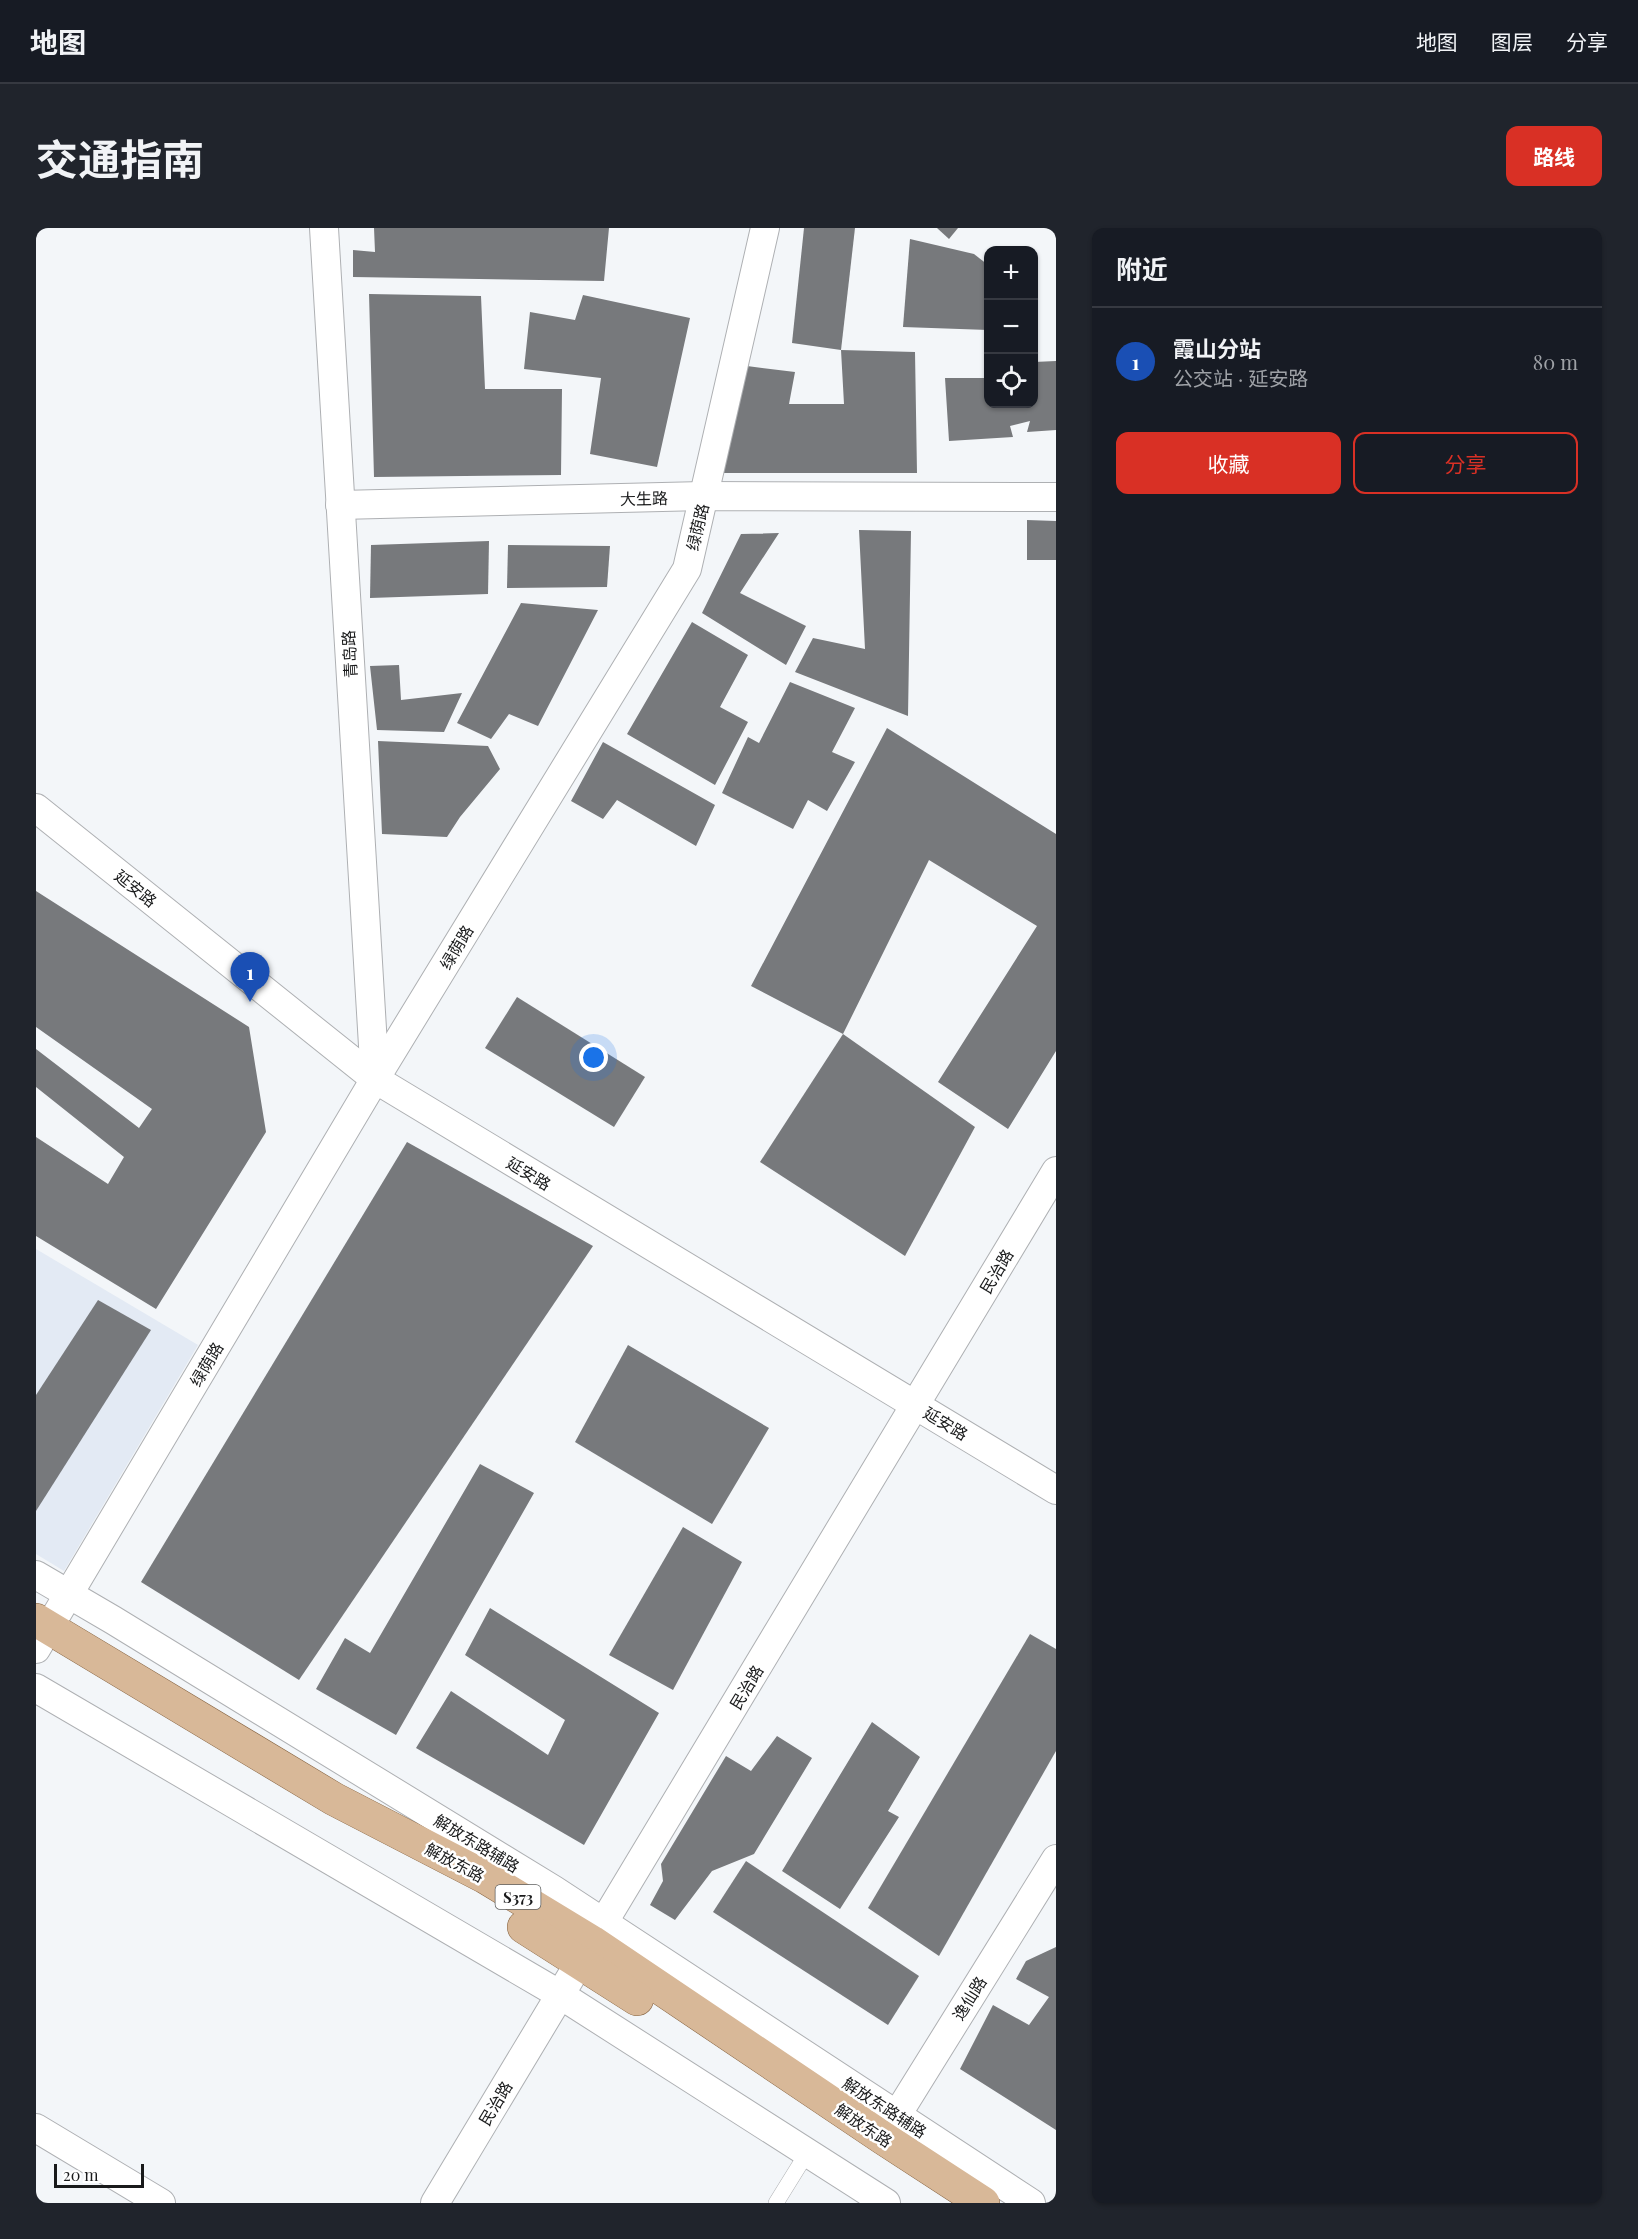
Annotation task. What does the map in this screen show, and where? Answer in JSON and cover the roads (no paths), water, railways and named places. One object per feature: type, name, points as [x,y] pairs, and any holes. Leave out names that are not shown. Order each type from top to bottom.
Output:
[{"type":"main road","name":"解放东路","points":[[39,1637],[324,1814],[474,1895],[585,1951],[983,2203]]},
{"type":"main road","name":"解放东路","points":[[585,1951],[951,2203]]},
{"type":"street","name":"青岛路","points":[[324,228],[375,1079]]},
{"type":"street","name":"绿荫路","points":[[39,1637],[375,1079],[687,569],[765,228]]},
{"type":"street","name":"大生路","points":[[340,505],[704,496],[1056,497]]},
{"type":"street","name":"延安路","points":[[36,808],[375,1079],[1056,1490]]},
{"type":"street","name":"民治路","points":[[435,2203],[1056,1171]]},
{"type":"street","name":"解放东路辅路","points":[[36,1575],[554,1890],[1031,2203]]},
{"type":"street","points":[[36,1688],[559,1994],[886,2203]]},
{"type":"street","name":"逸仙路","points":[[883,2138],[1056,1859]]},
{"type":"street","points":[[36,2128],[161,2203]]},
{"type":"lane","points":[[776,2203],[807,2153]]},
{"type":"place","name":"霞山分站","points":[[250,1002]]}]
